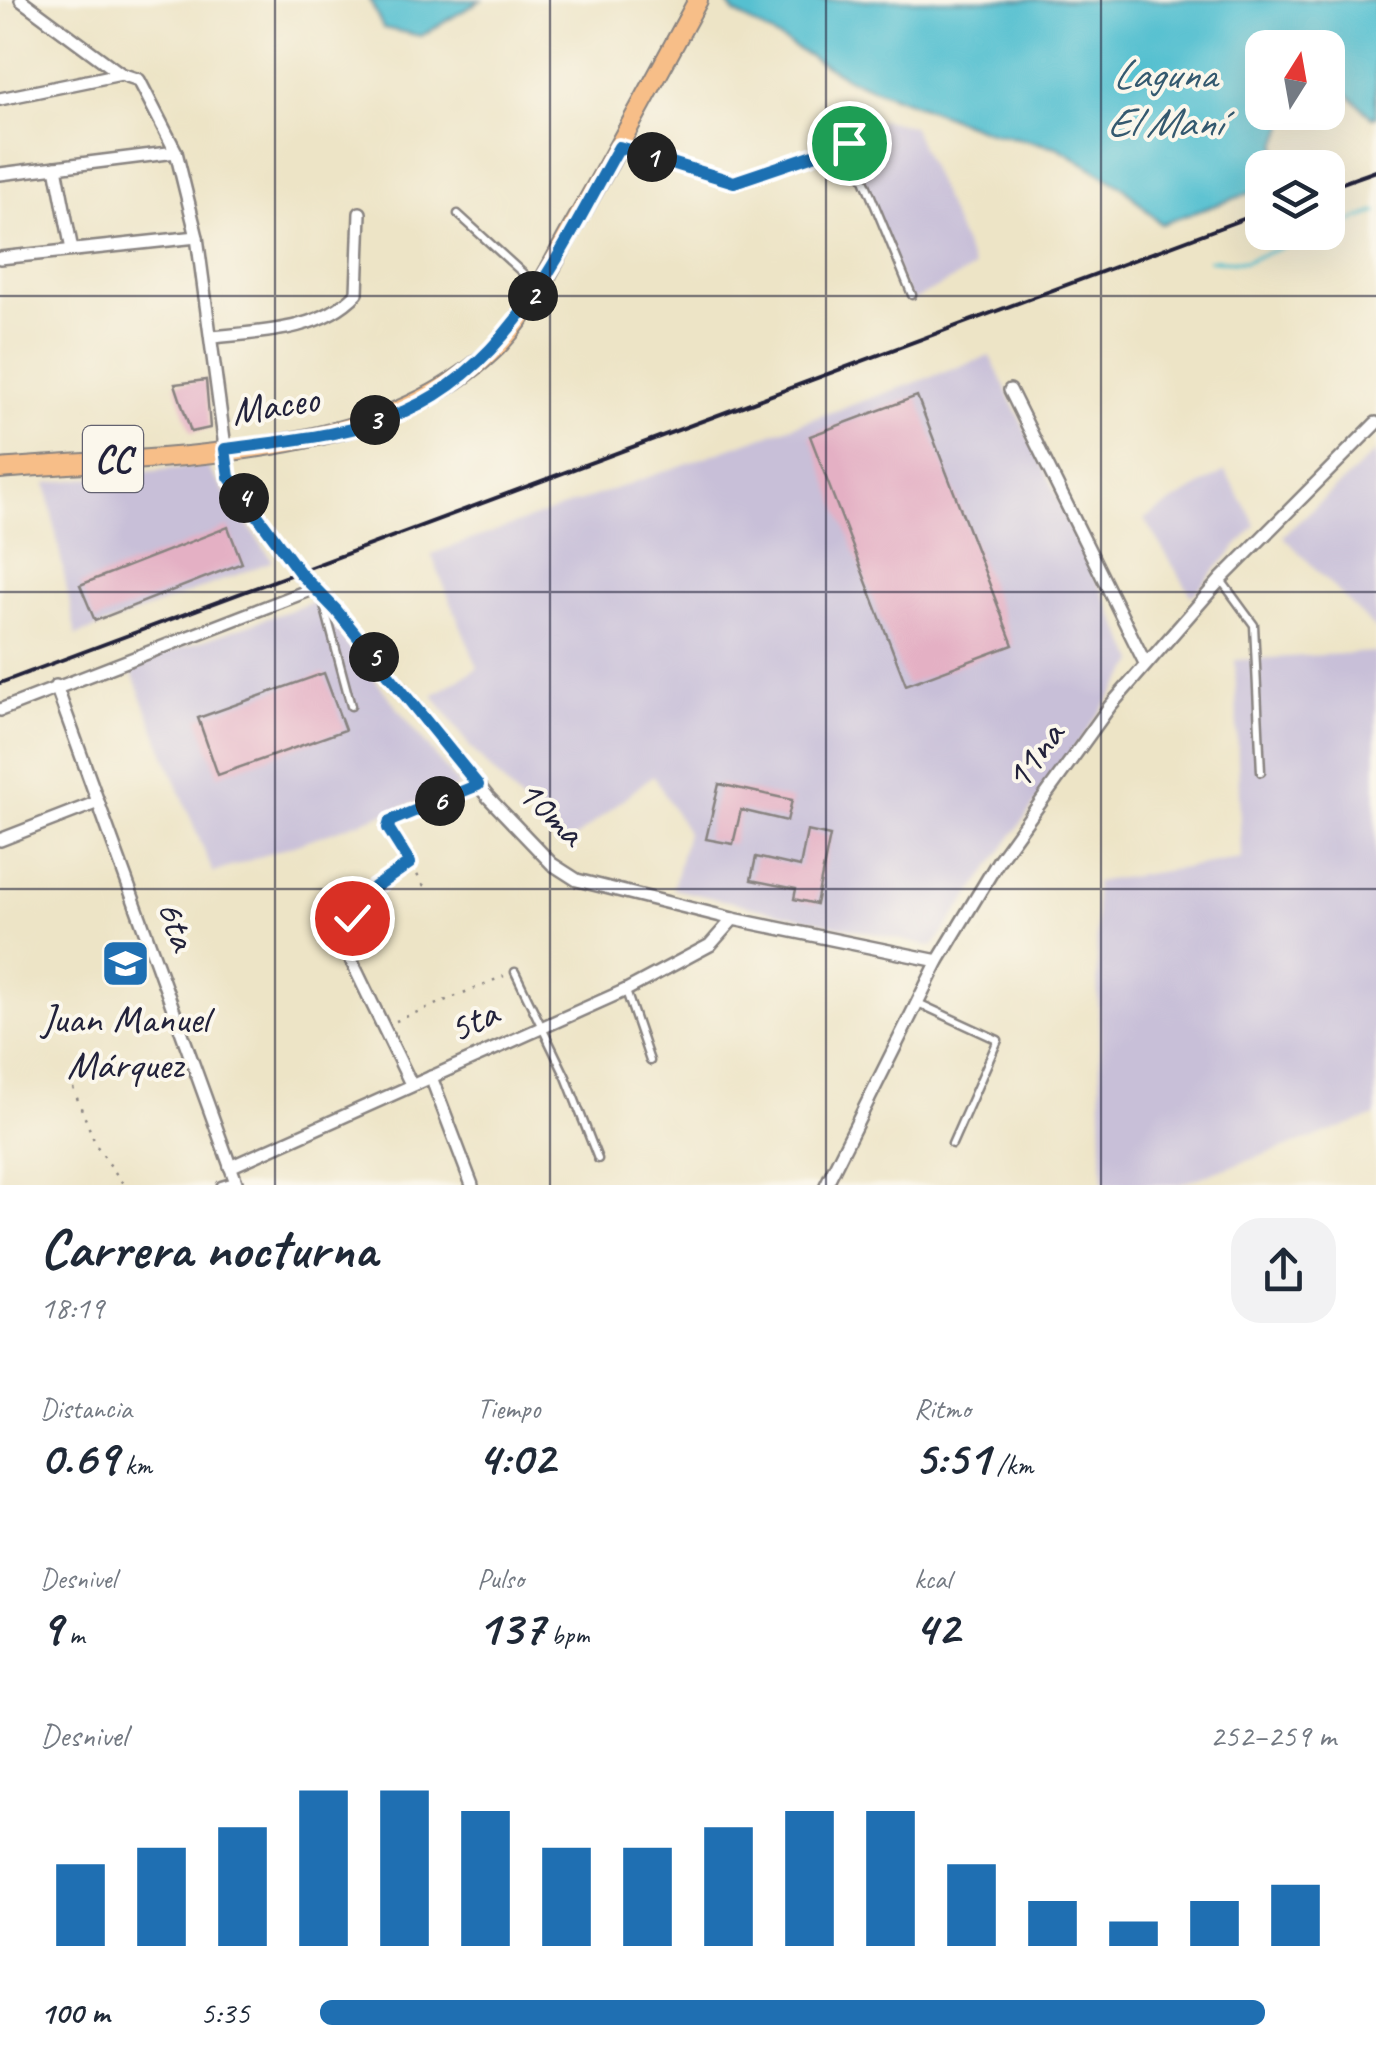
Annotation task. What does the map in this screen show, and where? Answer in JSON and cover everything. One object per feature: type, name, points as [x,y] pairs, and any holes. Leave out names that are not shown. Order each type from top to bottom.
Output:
[{"type":"main road","name":"Maceo","points":[[0,469],[319,437],[405,411],[493,350],[539,288],[698,0]]},
{"type":"street","name":"10ma","points":[[22,0],[121,74],[139,80],[176,152],[197,237],[229,477],[300,573],[478,785],[552,864],[577,880],[733,919],[938,961]]},
{"type":"street","points":[[0,98],[121,74]]},
{"type":"street","points":[[0,174],[176,152]]},
{"type":"street","points":[[56,167],[72,250]]},
{"type":"street","points":[[211,336],[276,330],[338,312],[357,293],[360,214]]},
{"type":"street","points":[[0,258],[197,237]]},
{"type":"street","points":[[1010,390],[1144,662]]},
{"type":"street","name":"11na","points":[[826,1185],[938,961],[999,860],[1144,662],[1220,578],[1376,423]]},
{"type":"street","points":[[0,710],[318,591]]},
{"type":"street","name":"6ta","points":[[56,686],[236,1183]]},
{"type":"street","points":[[0,840],[98,802]]},
{"type":"street","name":"5ta","points":[[230,1167],[626,990],[710,945],[733,919]]},
{"type":"street","points":[[339,935],[411,1084]]},
{"type":"street","points":[[431,1077],[472,1185]]},
{"type":"lane","points":[[619,147],[734,182],[849,143],[912,296]]},
{"type":"lane","points":[[458,214],[539,288]]},
{"type":"lane","points":[[1220,578],[1254,625],[1261,772]]},
{"type":"lane","points":[[318,591],[351,706]]},
{"type":"lane","points":[[515,972],[566,1077],[598,1159]]},
{"type":"lane","points":[[626,990],[650,1061]]},
{"type":"lane","points":[[917,1002],[998,1040],[952,1144]]},
{"type":"lane","points":[[221,1185],[236,1183]]},
{"type":"path","points":[[424,886],[388,828],[390,821],[478,785]]},
{"type":"path","points":[[339,935],[362,896],[410,863]]},
{"type":"path","points":[[385,1026],[515,972]]},
{"type":"path","points":[[73,1088],[96,1145],[124,1185]]},
{"type":"shaded area","points":[[882,120],[912,126],[974,268],[910,302],[842,135]]},
{"type":"shaded area","points":[[990,356],[1136,662],[933,947],[673,889],[687,832],[653,775],[564,847],[470,747],[433,695],[478,668],[431,554]]},
{"type":"shaded area","points":[[1376,451],[1376,630],[1283,536]]},
{"type":"shaded area","points":[[206,465],[273,561],[76,636],[46,483]]},
{"type":"shaded area","points":[[1225,471],[1256,525],[1192,596],[1144,519]]},
{"type":"shaded area","points":[[314,602],[460,787],[213,873],[129,666]]},
{"type":"shaded area","points":[[1376,652],[1376,1116],[1178,1185],[1103,1185],[1095,882],[1241,859],[1235,660]]},
{"type":"water","points":[[370,0],[481,0],[421,36],[383,28]]},
{"type":"water","name":"Laguna El Maní","points":[[725,0],[1376,0],[1376,116],[1372,117],[1345,92],[1345,30],[1245,30],[1245,130],[1283,130],[1277,150],[1245,150],[1245,195],[1161,224],[1123,187],[1057,147],[989,132],[851,80],[735,13]]},
{"type":"building","points":[[206,380],[210,428],[191,432],[175,384]]},
{"type":"building","points":[[917,396],[1013,645],[906,685],[810,436]]},
{"type":"building","points":[[228,527],[242,563],[95,621],[80,585]]},
{"type":"building","points":[[324,673],[345,730],[218,775],[198,718]]},
{"type":"building","points":[[719,784],[792,800],[787,821],[741,810],[733,844],[706,839]]},
{"type":"building","points":[[807,831],[830,836],[816,904],[794,899],[796,889],[751,880],[756,857],[800,867]]},
{"type":"waterway","points":[[1345,224],[1376,212]]},
{"type":"waterway","points":[[1210,260],[1244,262],[1275,250]]},
{"type":"railway","points":[[1345,182],[1376,171]]},
{"type":"railway","points":[[0,683],[1245,218]]},
{"type":"place","name":"Juan Manuel Márquez","points":[[125,964]]},
{"type":"route","points":[[352,918],[362,896],[410,863],[388,828],[390,821],[478,785],[336,610],[300,573],[229,477],[225,449],[319,437],[405,411],[493,350],[539,288],[619,147],[734,182],[849,143]]}]
